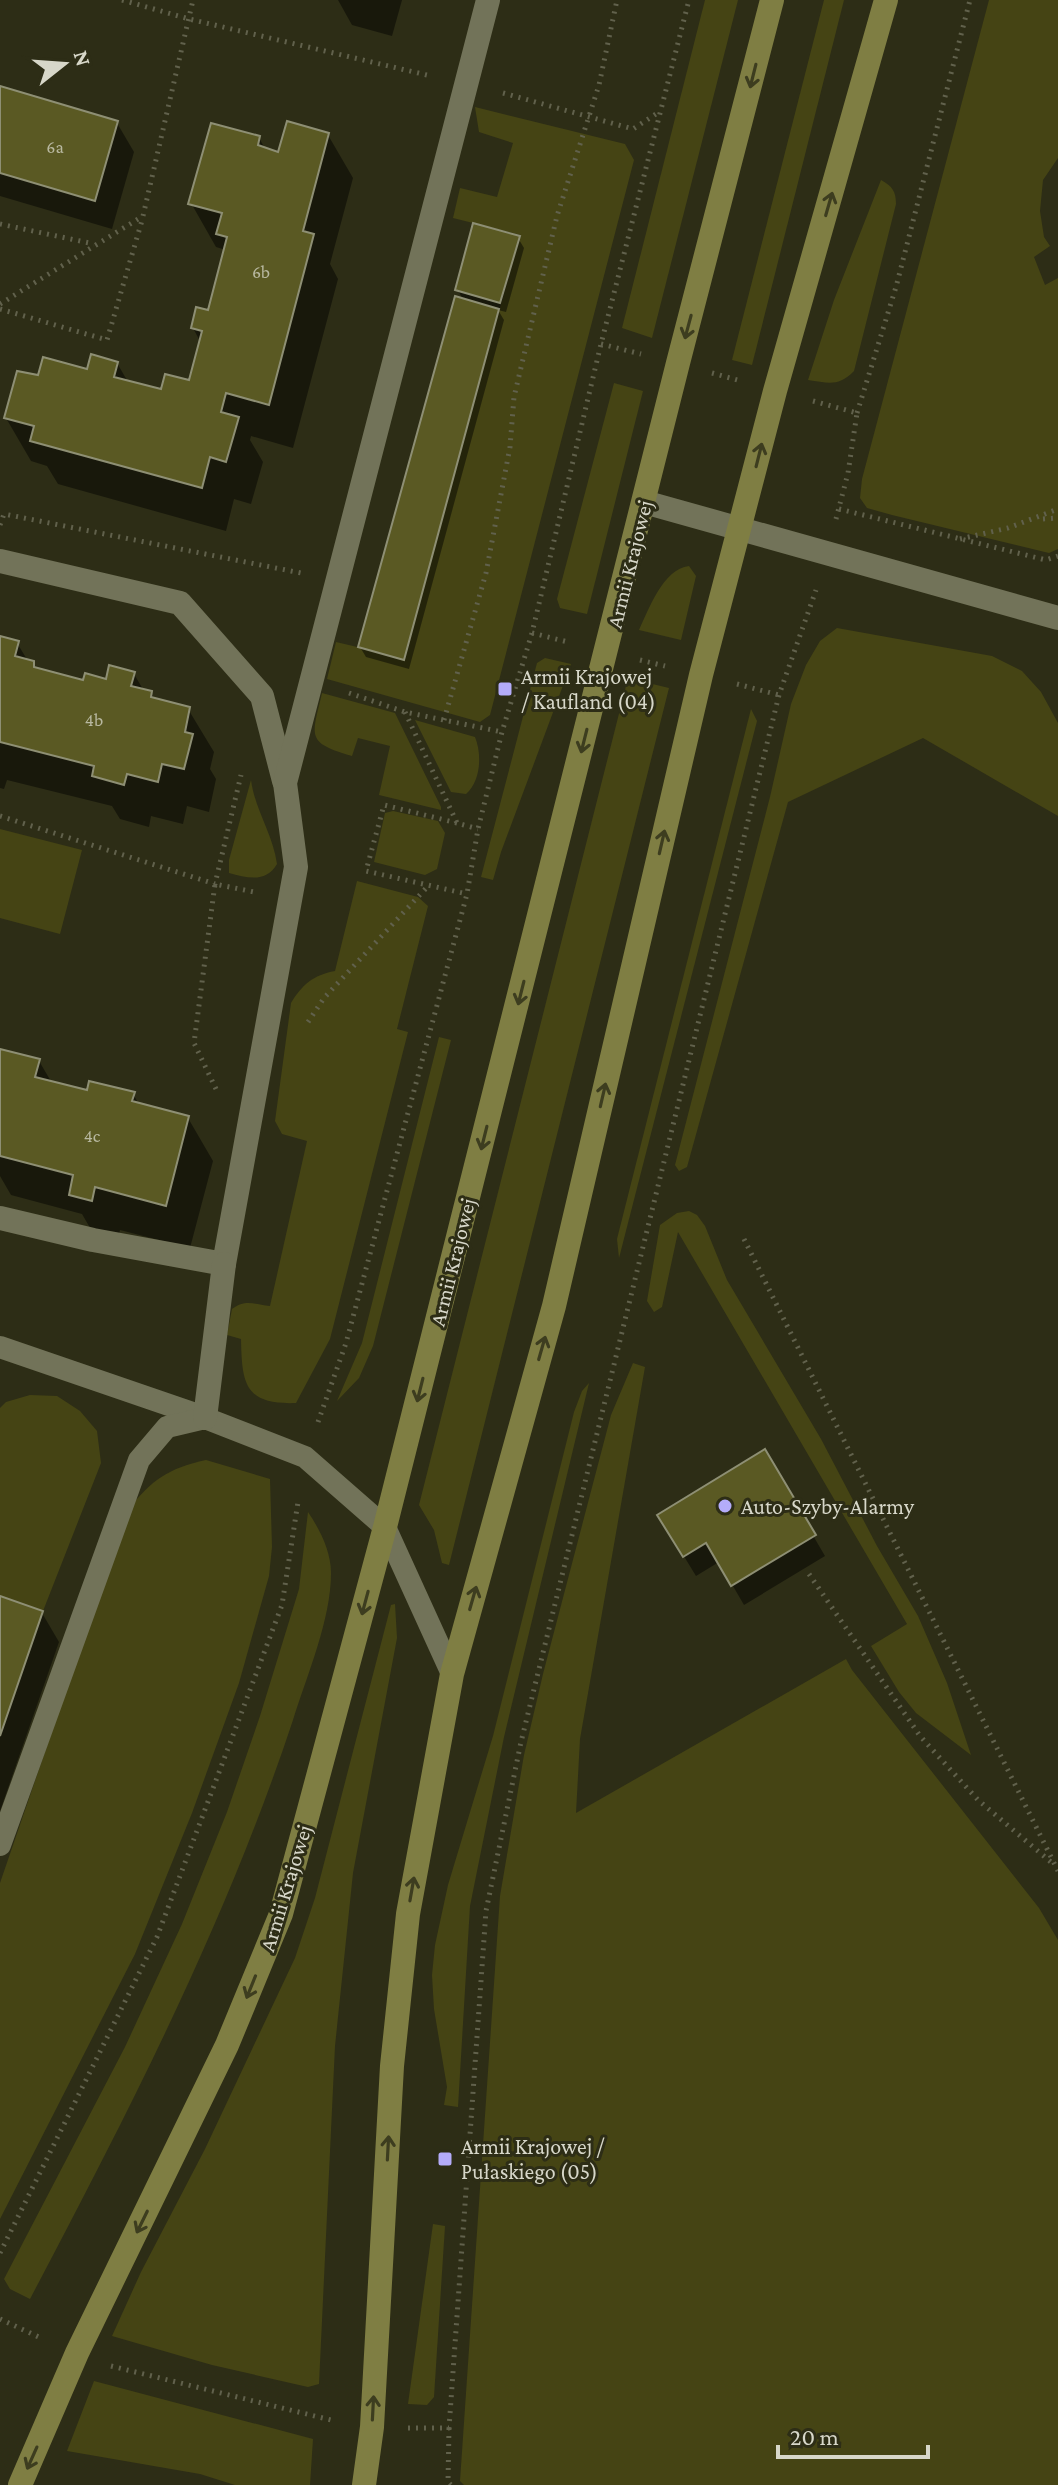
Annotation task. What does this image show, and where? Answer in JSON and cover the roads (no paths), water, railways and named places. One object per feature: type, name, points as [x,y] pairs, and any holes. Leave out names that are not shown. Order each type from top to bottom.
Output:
[{"type":"main road","name":"Armii Krajowej","points":[[20,2485],[77,2353],[227,2045],[281,1914],[385,1527],[772,0]]},
{"type":"main road","points":[[364,2485],[372,2427],[392,2066],[408,1914],[452,1674],[554,1306],[701,675],[775,391],[886,0]]},
{"type":"street","points":[[285,783],[488,0]]},
{"type":"street","points":[[644,502],[1058,618]]},
{"type":"street","points":[[0,561],[180,603],[262,696],[285,783],[296,867],[224,1264],[205,1418]]},
{"type":"street","points":[[0,1218],[93,1240],[224,1264]]},
{"type":"lane","points":[[875,45],[898,0]]},
{"type":"lane","points":[[0,1347],[205,1418],[305,1457],[385,1527],[452,1674]]},
{"type":"lane","points":[[0,1845],[139,1460],[167,1427],[205,1418]]},
{"type":"place","name":"Armii Krajowej / Kaufland (04)","points":[[505,689]]},
{"type":"place","name":"Auto-Szyby-Alarmy","points":[[725,1506]]},
{"type":"place","name":"Armii Krajowej / Pułaskiego (05)","points":[[445,2159]]}]
